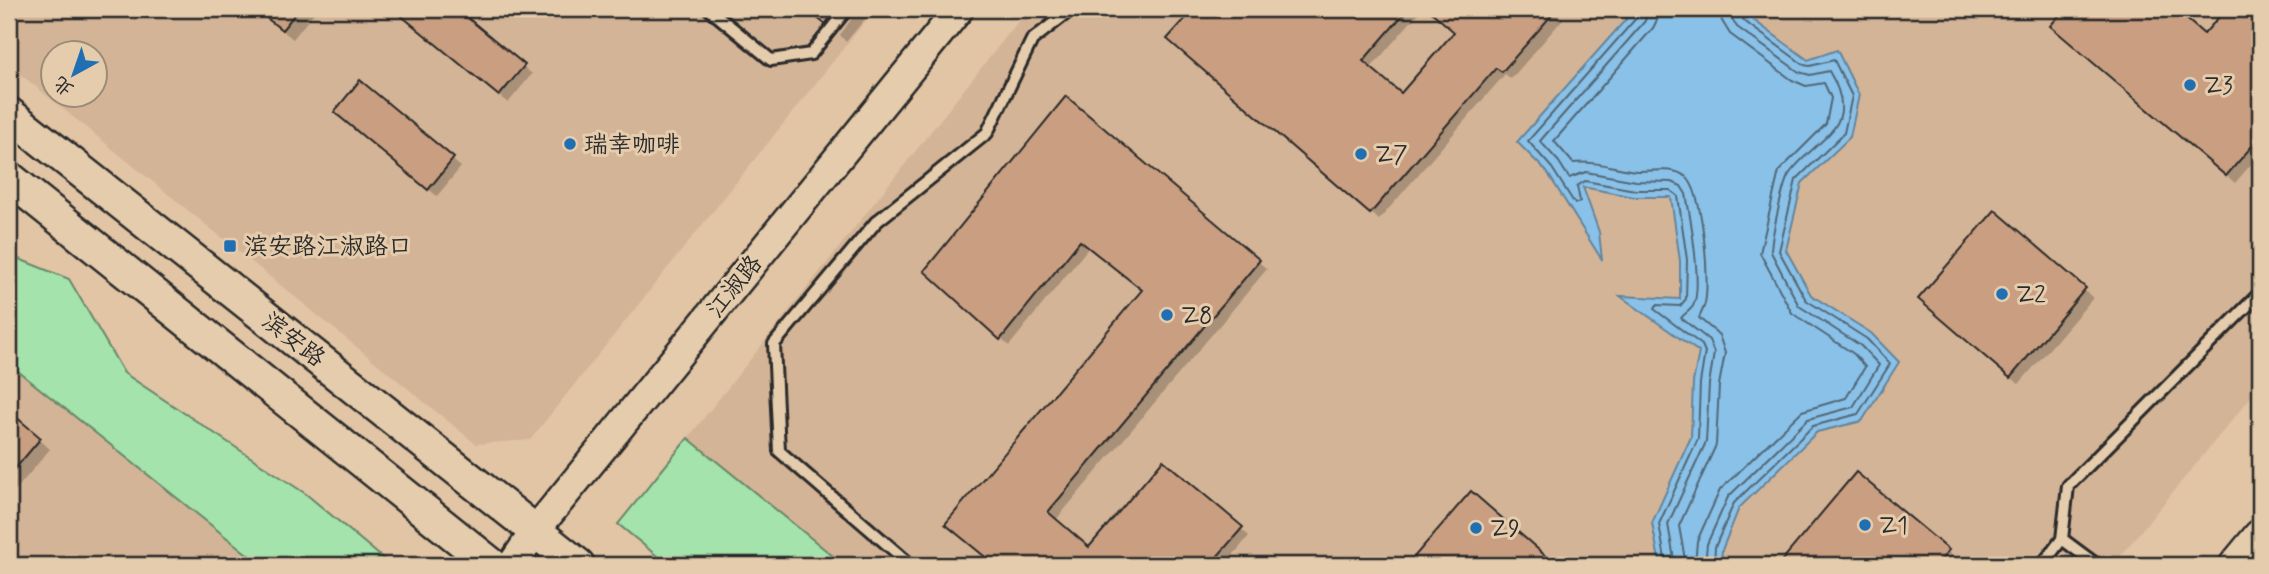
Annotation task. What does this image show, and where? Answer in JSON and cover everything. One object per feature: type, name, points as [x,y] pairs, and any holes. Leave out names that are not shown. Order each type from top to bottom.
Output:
[{"type":"main road","name":"滨安路","points":[[9,114],[578,565]]},
{"type":"main road","points":[[9,178],[492,565]]},
{"type":"main road","points":[[2236,565],[2260,536]]},
{"type":"street","name":"江淑路","points":[[512,565],[535,531],[959,9]]},
{"type":"lane","points":[[709,9],[771,60],[811,54],[847,9]]},
{"type":"lane","points":[[911,565],[779,451],[774,344],[876,222],[987,133],[1032,40],[1072,9]]},
{"type":"lane","points":[[2042,565],[2062,539],[2068,486],[2260,293]]},
{"type":"lane","points":[[2062,539],[2097,565]]},
{"type":"shaded area","points":[[9,9],[875,9],[530,440],[476,444],[62,108],[108,108],[108,38],[38,38],[38,89],[9,65]]},
{"type":"shaded area","points":[[1028,9],[2260,9],[2260,386],[2113,565],[844,565],[688,438]]},
{"type":"shaded area","points":[[9,364],[261,565],[9,565]]},
{"type":"green space","points":[[9,255],[69,279],[124,373],[306,494],[391,565],[261,565],[9,364]]},
{"type":"green space","points":[[688,438],[844,565],[668,565],[618,524]]},
{"type":"water","points":[[1635,9],[1744,9],[1748,16],[1808,60],[1837,50],[1859,95],[1850,137],[1802,183],[1786,250],[1811,295],[1871,333],[1899,362],[1862,421],[1817,432],[1739,508],[1722,550],[1721,565],[1660,565],[1652,523],[1691,437],[1693,382],[1699,352],[1620,296],[1680,299],[1680,261],[1671,197],[1634,197],[1583,187],[1599,232],[1602,260],[1547,172],[1517,142]]},
{"type":"building","points":[[255,9],[299,9],[282,30]]},
{"type":"building","points":[[393,9],[457,9],[525,65],[499,96]]},
{"type":"building","points":[[806,9],[837,9],[825,24]]},
{"type":"building","name":"Z7","points":[[1194,9],[1408,9],[1363,61],[1401,93],[1454,32],[1428,9],[1557,9],[1502,72],[1496,68],[1370,214],[1167,39]]},
{"type":"building","name":"Z3","points":[[2065,9],[2175,9],[2204,34],[2226,9],[2260,9],[2260,137],[2226,176],[2050,26]]},
{"type":"building","points":[[360,80],[454,158],[428,190],[334,112]]},
{"type":"building","name":"Z8","points":[[1066,96],[1260,260],[1048,512],[1089,547],[1163,460],[1243,527],[1210,565],[995,565],[945,524],[1142,290],[1080,241],[1000,340],[924,271]]},
{"type":"building","name":"Z2","points":[[1995,210],[2086,288],[2010,378],[1918,299]]},
{"type":"building","points":[[9,411],[41,438],[9,476]]},
{"type":"building","name":"Z1","points":[[1856,472],[1949,550],[1937,565],[1778,565]]},
{"type":"building","name":"Z9","points":[[1471,491],[1556,565],[1407,565]]},
{"type":"place","name":"Z3","points":[[2190,85]]},
{"type":"place","name":"瑞幸咖啡","points":[[570,144]]},
{"type":"place","name":"Z7","points":[[1361,154]]},
{"type":"place","name":"滨安路江淑路口","points":[[230,246]]},
{"type":"place","name":"Z2","points":[[2002,294]]},
{"type":"place","name":"Z8","points":[[1167,315]]},
{"type":"place","name":"Z1","points":[[1865,525]]},
{"type":"place","name":"Z9","points":[[1476,528]]}]
